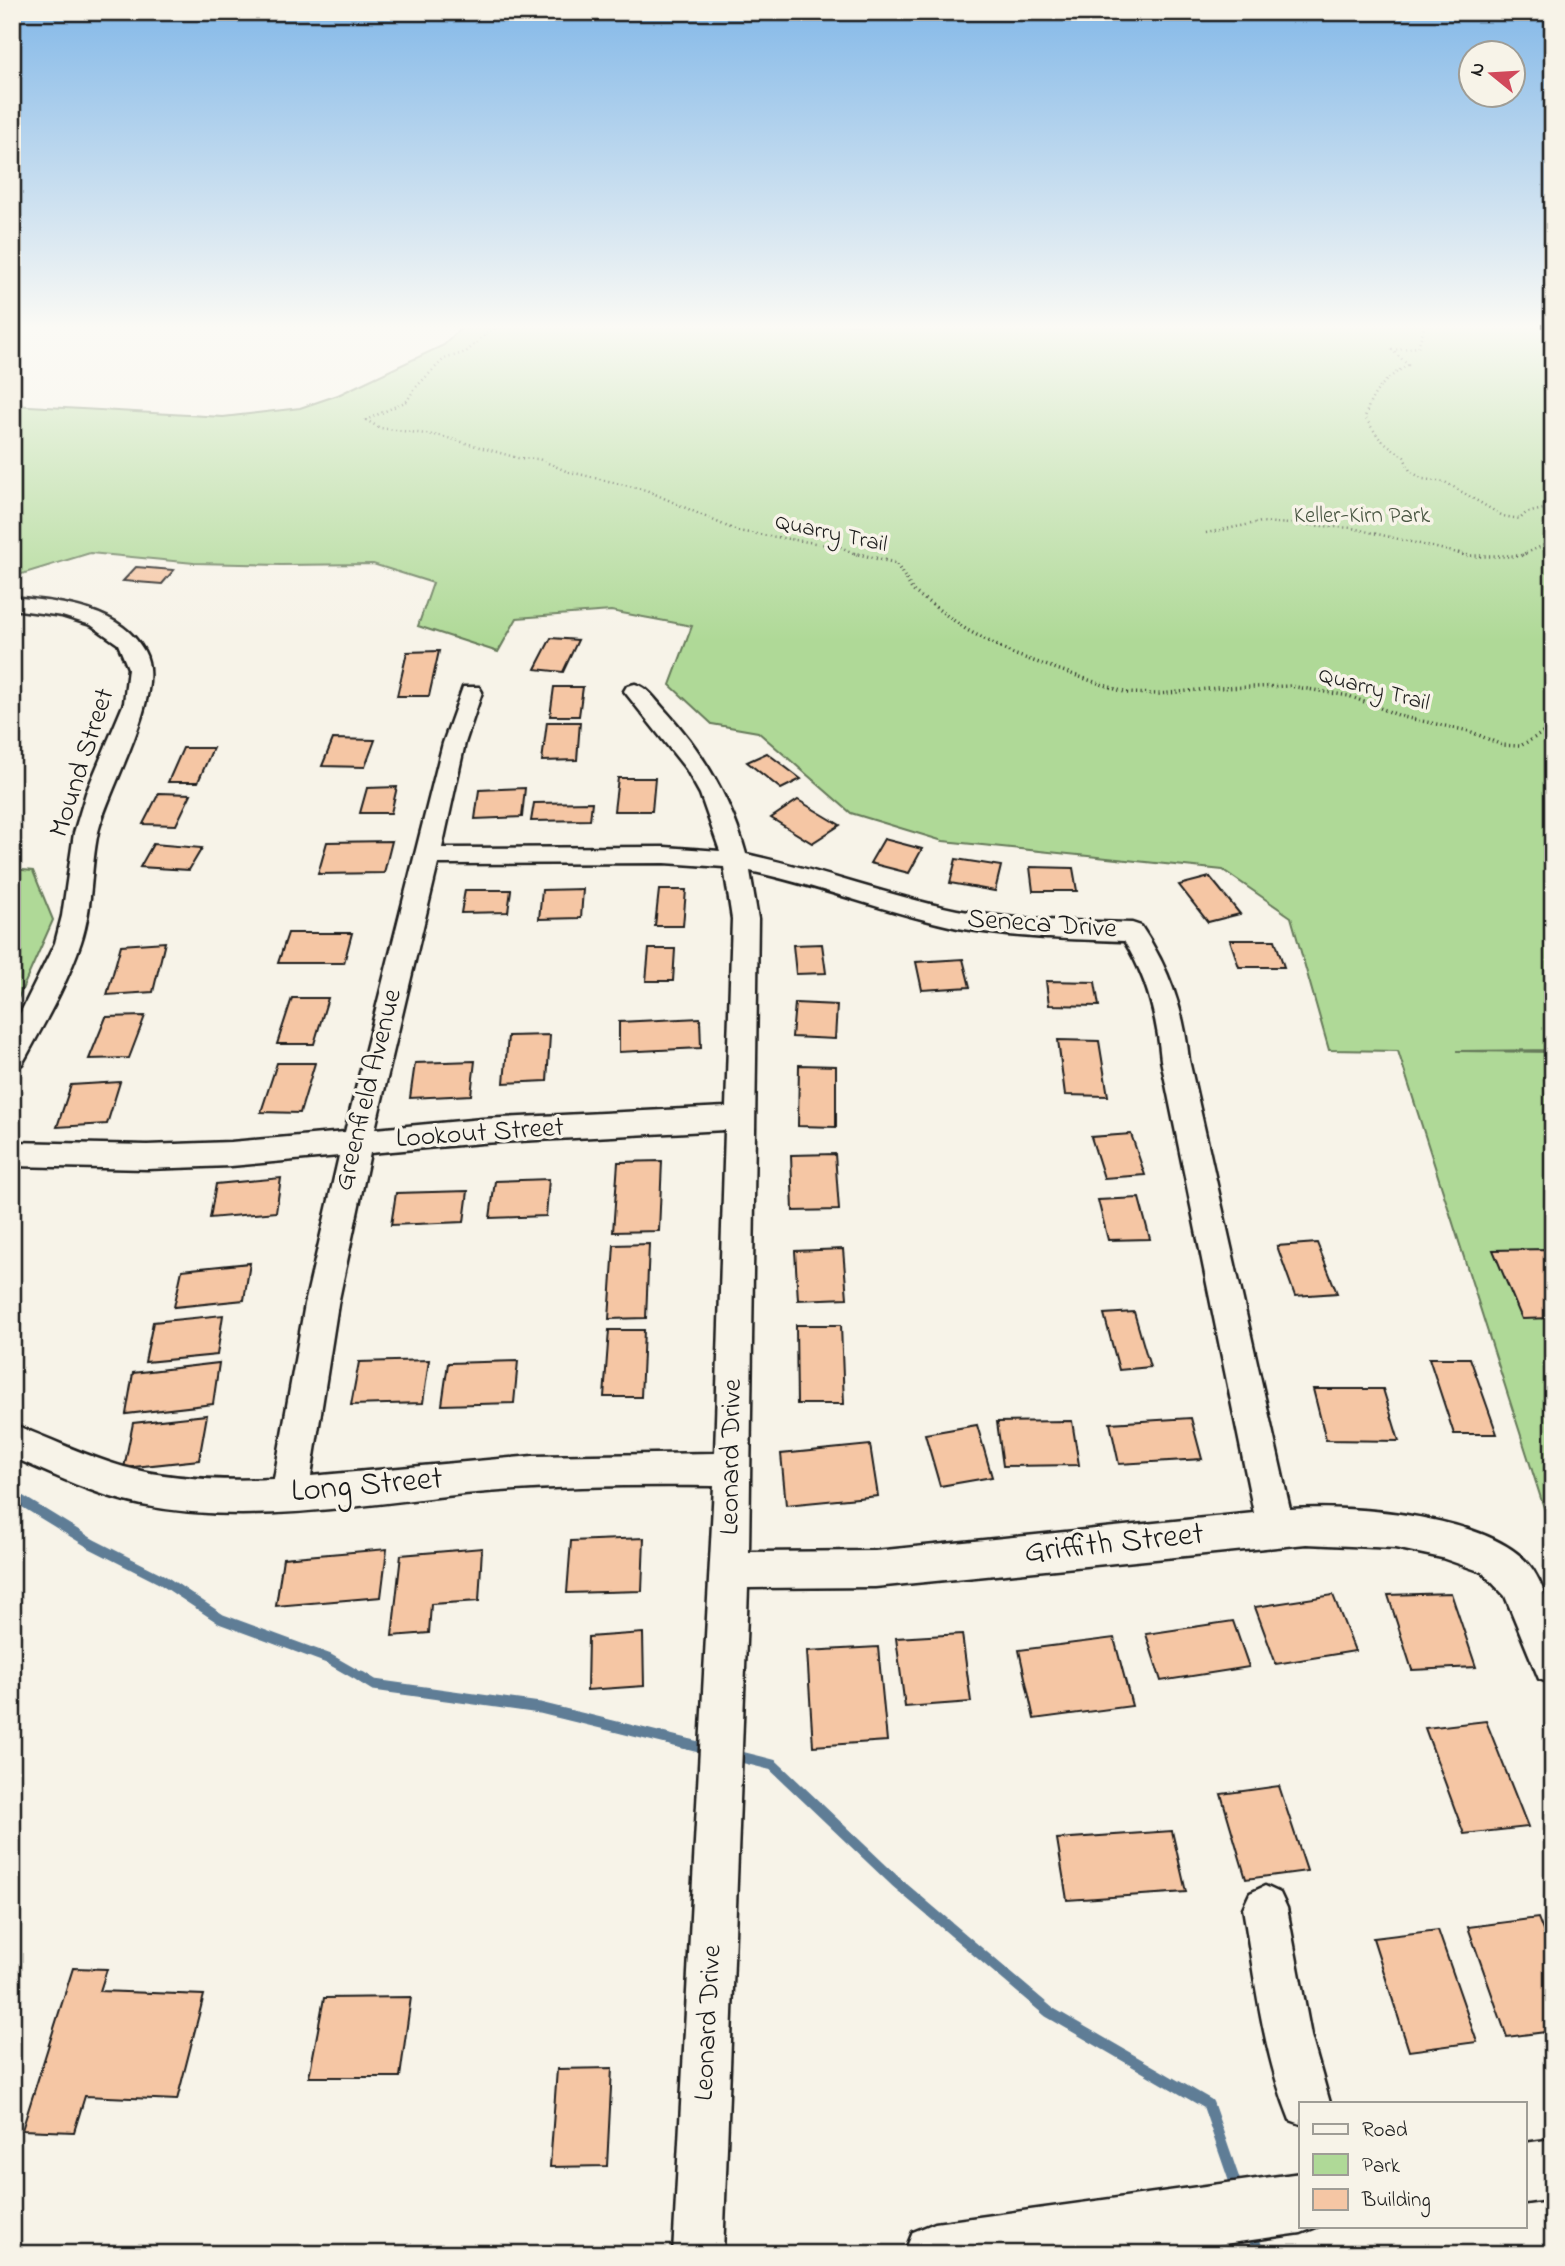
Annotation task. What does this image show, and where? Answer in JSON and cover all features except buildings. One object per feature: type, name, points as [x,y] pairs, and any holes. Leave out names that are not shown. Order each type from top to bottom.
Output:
[{"type":"main road","points":[[1526,2173],[1553,2169]]},
{"type":"main road","points":[[935,2254],[1288,2205]]},
{"type":"street","name":"Mound Street","points":[[12,603],[68,611],[104,625],[123,637],[134,650],[140,664],[141,680],[131,714],[99,790],[87,831],[76,920],[46,997],[12,1057]]},
{"type":"street","name":"Leonard Drive","points":[[635,691],[677,737],[701,772],[721,811],[737,860],[746,919],[739,1118],[730,1570],[698,2254]]},
{"type":"street","name":"Greenfield Avenue","points":[[290,1494],[303,1402],[343,1195],[454,743],[471,692]]},
{"type":"street","name":"Seneca Drive","points":[[428,856],[664,855],[737,860],[783,870],[894,904],[959,919],[1041,930],[1132,932],[1149,956],[1168,1007],[1175,1060],[1276,1528]]},
{"type":"street","name":"Lookout Street","points":[[12,1154],[147,1157],[231,1154],[482,1131],[739,1118]]},
{"type":"street","name":"Long Street","points":[[12,1440],[139,1488],[178,1494],[290,1494],[530,1472],[627,1468],[731,1470]]},
{"type":"street","name":"Griffith Street","points":[[730,1570],[875,1569],[1306,1526],[1395,1530],[1442,1540],[1494,1558],[1519,1583],[1553,1665]]},
{"type":"street","points":[[1265,1908],[1288,2036],[1307,2102]]},
{"type":"path","name":"Quarry Trail","points":[[393,430],[441,436],[518,458],[539,459],[566,471],[646,490],[737,531],[841,547],[859,556],[896,563],[913,591],[967,630],[1013,654],[1127,693],[1158,694],[1217,688],[1290,686],[1349,696],[1403,717],[1469,731],[1502,745],[1520,746],[1553,727]]},
{"type":"path","points":[[1373,430],[1380,439],[1404,457],[1410,471],[1423,479],[1445,482],[1503,516],[1520,519],[1526,513],[1553,507]]},
{"type":"path","points":[[1206,533],[1261,522],[1352,528],[1469,556],[1520,556],[1553,541]]},
{"type":"green space","name":"Keller-Kirn Park","points":[[12,430],[1553,430],[1553,1050],[1456,1051],[1553,1052],[1553,1536],[1398,1051],[1329,1050],[1291,917],[1223,870],[943,841],[851,813],[758,732],[712,724],[670,685],[692,626],[611,611],[517,618],[498,652],[418,626],[433,583],[373,564],[194,563],[90,553],[12,577]]},
{"type":"green space","points":[[12,869],[33,871],[53,920],[12,1012]]},
{"type":"waterway","points":[[12,1495],[92,1544],[161,1579],[221,1619],[329,1659],[364,1679]]},
{"type":"waterway","points":[[361,1677],[374,1685],[540,1708],[711,1750]]},
{"type":"waterway","points":[[733,1755],[773,1765],[896,1882],[1049,2012],[1208,2104],[1238,2191]]},
{"type":"waterway","points":[[1251,2230],[1259,2254]]}]
